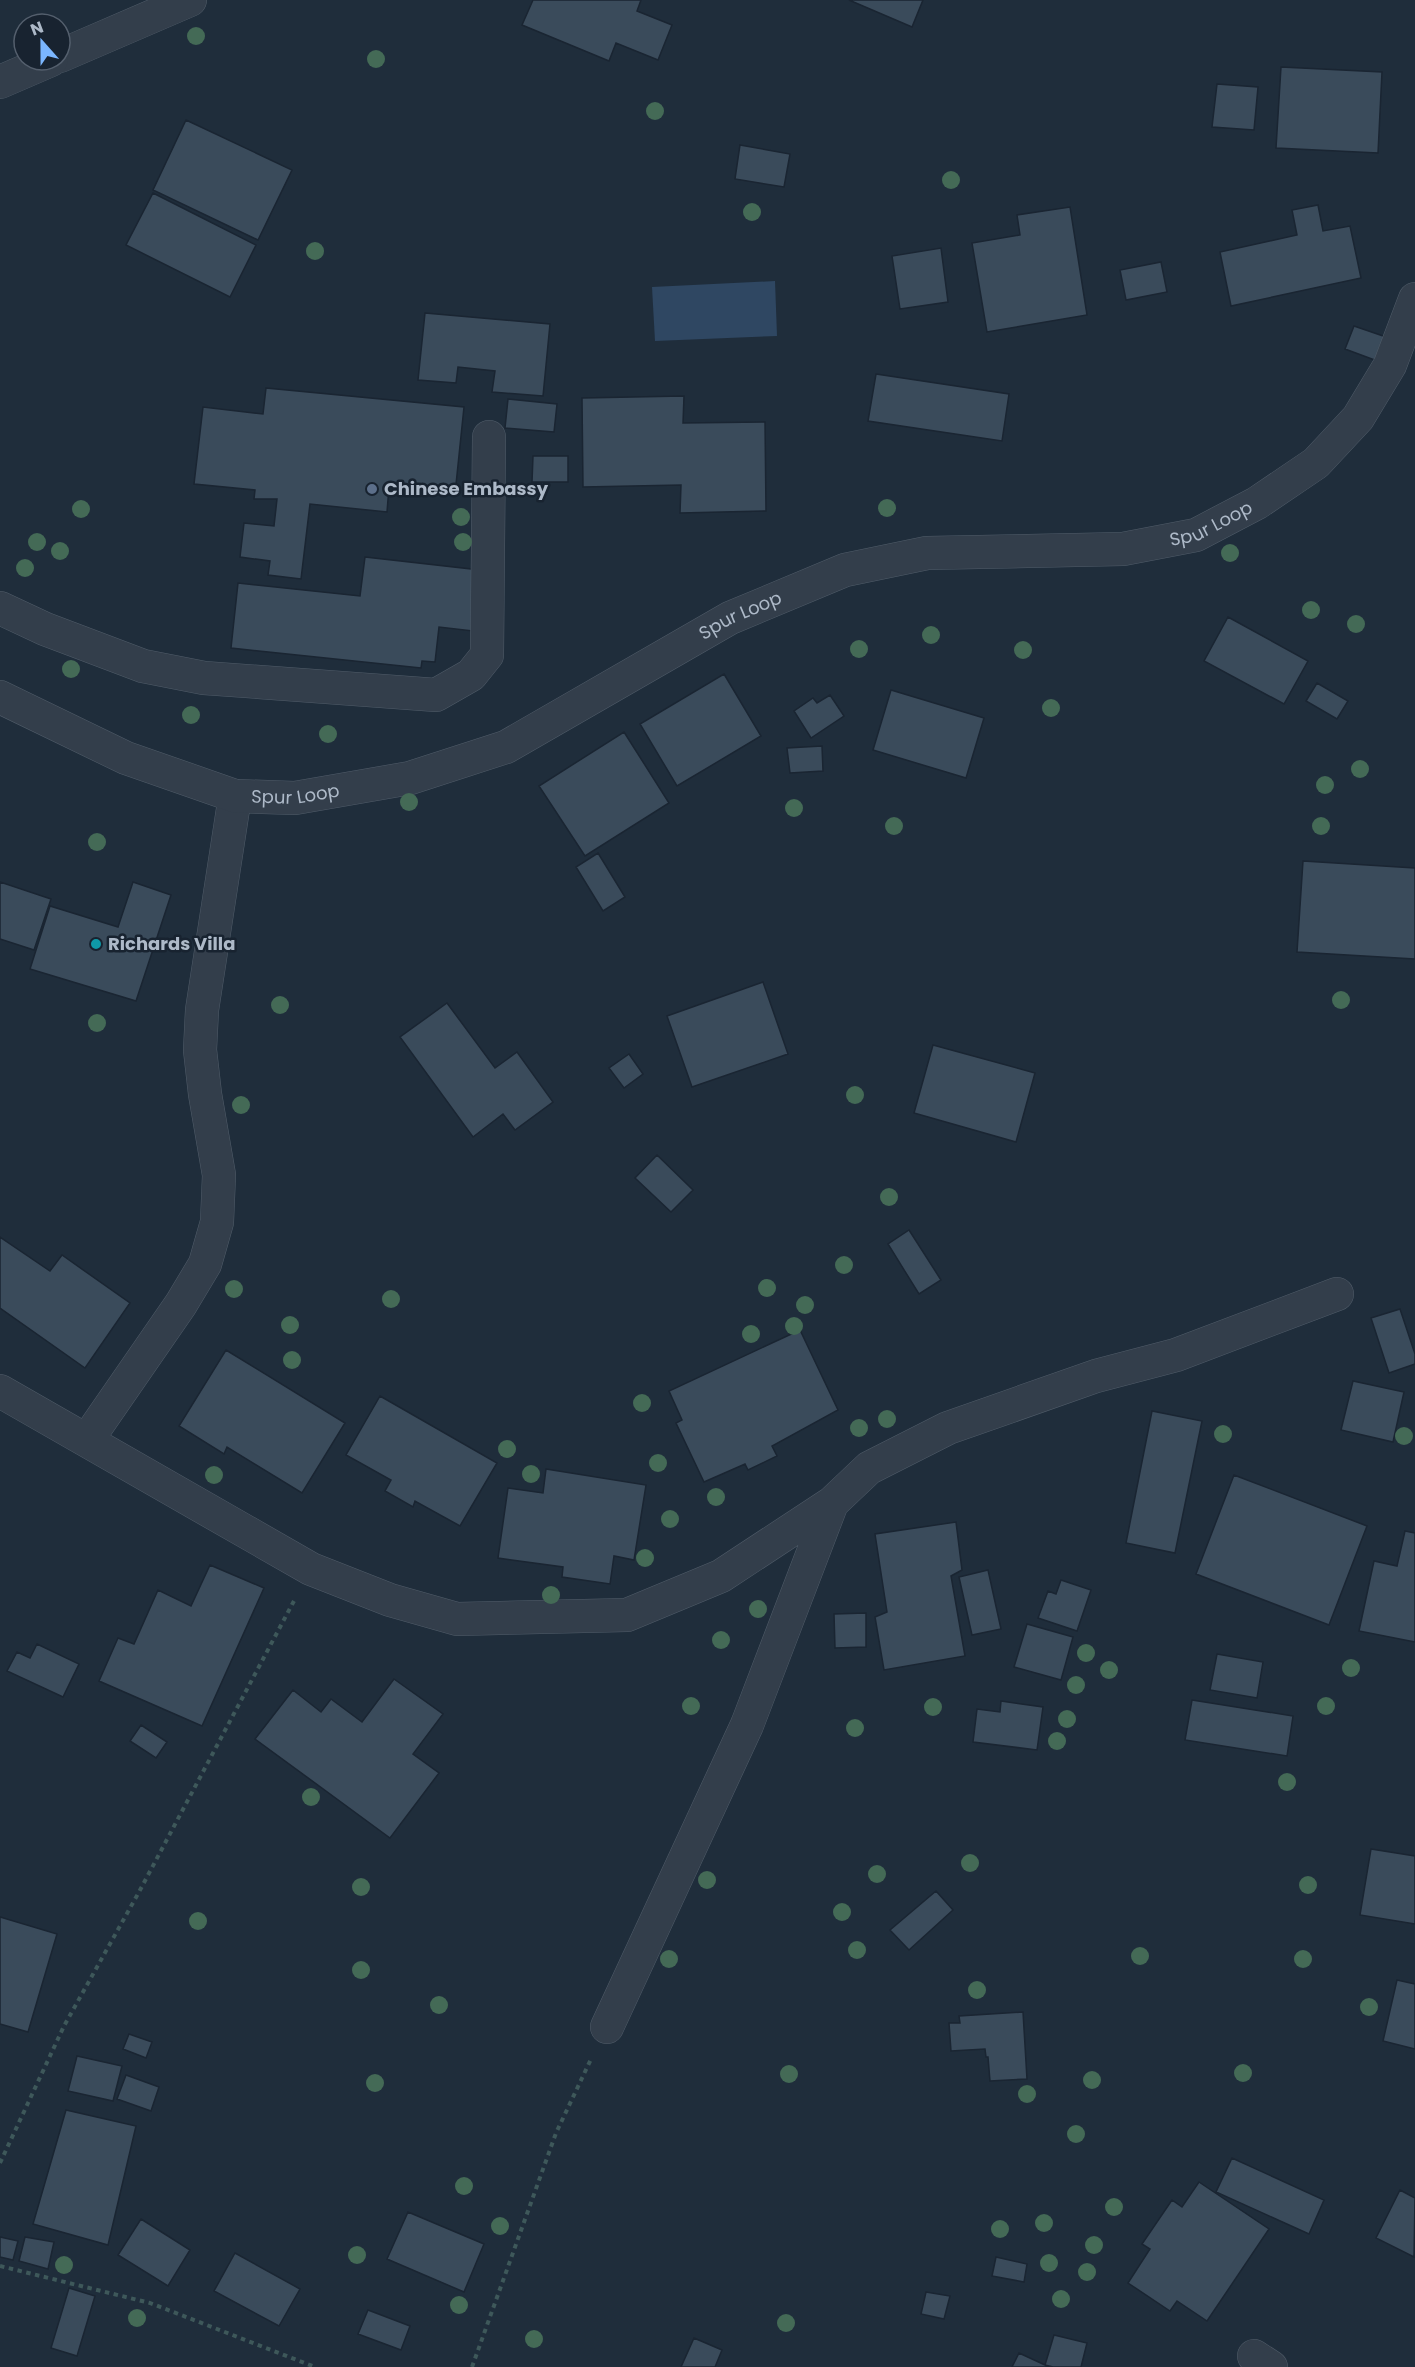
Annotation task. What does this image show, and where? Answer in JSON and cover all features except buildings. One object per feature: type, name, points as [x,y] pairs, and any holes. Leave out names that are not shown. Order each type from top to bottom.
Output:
[{"type":"street","points":[[72,51],[190,0]]},
{"type":"street","points":[[0,82],[23,72]]},
{"type":"street","name":"Spur Loop","points":[[0,697],[126,758],[234,796],[295,798],[410,778],[506,747],[730,618],[845,570],[927,553],[1124,549],[1196,535],[1257,504],[1316,463],[1358,418],[1390,365],[1415,299]]},
{"type":"street","points":[[0,608],[45,629],[143,666],[204,678],[436,695],[471,675],[487,655],[489,437]]},
{"type":"street","points":[[87,1440],[181,1304],[205,1264],[217,1222],[219,1174],[200,1050],[202,1010],[234,796]]},
{"type":"street","points":[[0,1391],[310,1569],[390,1600],[457,1619],[627,1616],[721,1576],[832,1503],[869,1468],[948,1428],[1096,1376],[1176,1355],[1336,1294]]},
{"type":"street","points":[[607,2026],[747,1725],[832,1503]]},
{"type":"path","points":[[0,2163],[64,2026],[140,1892],[310,1569]]},
{"type":"path","points":[[472,2367],[556,2133],[607,2026]]},
{"type":"path","points":[[0,2266],[150,2303],[315,2367]]},
{"type":"water","points":[[775,281],[777,336],[655,341],[652,287]]},
{"type":"place","name":"Chinese Embassy","points":[[372,489]]},
{"type":"place","name":"Richards Villa","points":[[96,944]]}]
